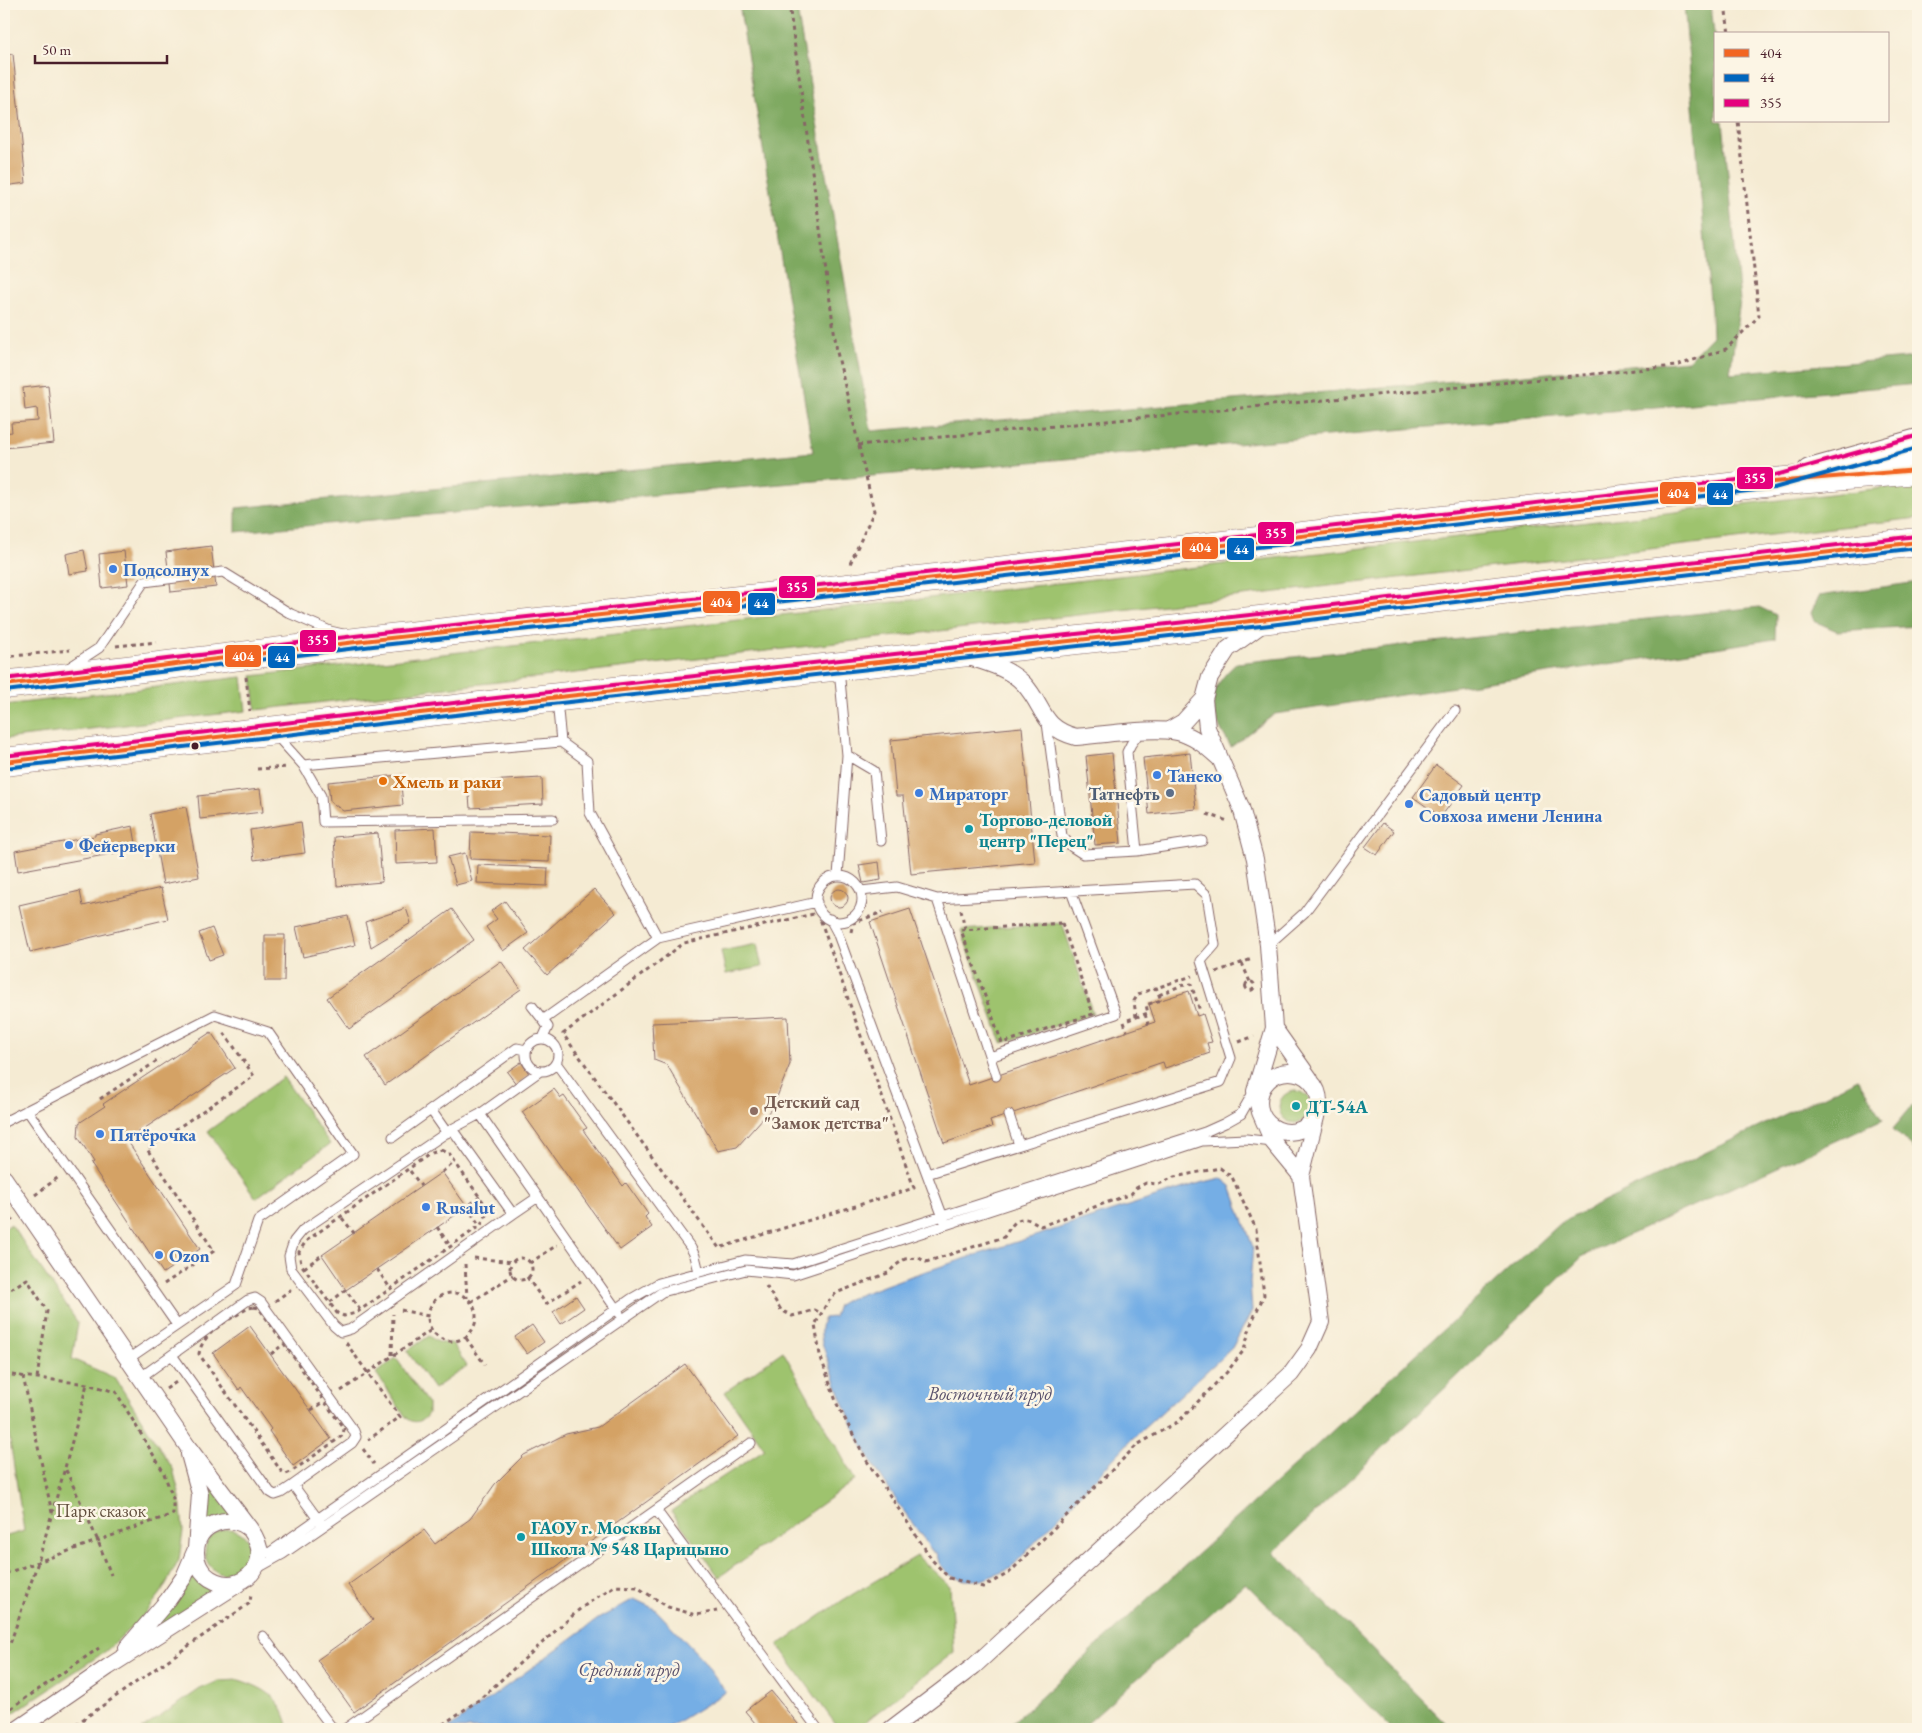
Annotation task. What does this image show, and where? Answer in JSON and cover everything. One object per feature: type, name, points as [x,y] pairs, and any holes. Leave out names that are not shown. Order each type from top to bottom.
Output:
[{"type":"highway","points":[[4,685],[372,640],[839,589],[1773,482],[1918,470]]},
{"type":"highway","points":[[4,762],[954,652],[1270,619],[1541,585],[1918,542]]},
{"type":"main road","points":[[1773,482],[1918,442]]},
{"type":"street","points":[[1270,619],[1228,648],[1210,677],[1204,699],[1208,728],[1241,807],[1255,859],[1263,951],[1274,1028],[1265,1062],[1254,1090],[1260,1112],[1273,1142],[1301,1176]]},
{"type":"street","points":[[954,652],[998,666],[1024,684],[1047,720],[1054,728],[1064,734],[1076,737],[1169,730],[1184,734],[1203,744],[1221,759]]},
{"type":"street","points":[[1169,730],[1183,722],[1204,699]]},
{"type":"street","points":[[891,1729],[974,1666],[1291,1374],[1309,1349],[1321,1322],[1301,1176],[1320,1107],[1320,1097],[1316,1087],[1274,1028]]},
{"type":"street","points":[[1310,1079],[1301,1074],[1291,1072],[1281,1073],[1272,1077],[1260,1093],[1260,1112],[1265,1121],[1273,1128],[1282,1132],[1292,1133],[1310,1125],[1316,1117]]},
{"type":"street","points":[[4,1178],[188,1446],[257,1539],[260,1550],[260,1559],[250,1580],[108,1667],[18,1729]]},
{"type":"street","points":[[188,1446],[200,1494],[196,1560],[202,1571],[210,1579],[221,1584],[233,1584],[250,1580]]},
{"type":"street","points":[[108,1667],[140,1635],[168,1600],[184,1577],[200,1536],[207,1528],[217,1522],[229,1520],[240,1523],[250,1529]]},
{"type":"lane","points":[[39,681],[74,666],[99,648],[144,582],[223,572],[291,614],[330,631],[372,640]]},
{"type":"lane","points":[[838,876],[847,755],[839,665]]},
{"type":"lane","points":[[556,697],[561,742]]},
{"type":"lane","points":[[1263,951],[1304,913],[1454,711]]},
{"type":"lane","points":[[1047,720],[1062,836],[1072,847],[1084,854],[1137,851],[1202,842]]},
{"type":"lane","points":[[271,730],[304,765],[321,796],[323,822],[553,819]]},
{"type":"lane","points":[[1137,851],[1127,752],[1140,732]]},
{"type":"lane","points":[[304,765],[561,742],[586,761],[590,813],[602,824],[658,938]]},
{"type":"lane","points":[[847,755],[874,770],[881,841]]},
{"type":"lane","points":[[830,919],[844,921],[857,913],[862,899],[861,892],[852,880],[838,876],[830,878],[819,888],[817,902],[819,909],[830,919],[837,932],[946,1225]]},
{"type":"lane","points":[[861,892],[897,887],[937,898],[1195,884],[1207,895],[1215,945],[1201,961],[1231,1058],[1221,1082],[927,1174]]},
{"type":"lane","points":[[990,1057],[1116,1014],[1070,891]]},
{"type":"lane","points":[[937,898],[996,1076]]},
{"type":"lane","points":[[543,1020],[658,938],[817,902]]},
{"type":"lane","points":[[532,1006],[548,1026],[543,1038]]},
{"type":"lane","points":[[4,1122],[215,1015],[268,1032],[354,1154],[258,1221],[236,1285],[128,1359]]},
{"type":"lane","points":[[543,1038],[550,1040],[555,1045],[558,1059],[548,1070],[540,1071],[534,1069],[529,1064],[526,1058],[526,1050],[530,1044],[543,1038]]},
{"type":"lane","points":[[393,1137],[517,1048],[526,1050]]},
{"type":"lane","points":[[556,1063],[691,1248],[699,1272]]},
{"type":"lane","points":[[538,1197],[351,1328],[341,1332],[334,1326],[291,1269],[289,1256],[294,1241],[303,1230],[449,1131],[480,1114],[540,1071]]},
{"type":"lane","points":[[250,1580],[320,1523],[616,1309],[659,1283],[745,1260],[793,1264],[1204,1132],[1225,1124],[1241,1114],[1254,1090]]},
{"type":"lane","points":[[27,1110],[177,1325]]},
{"type":"lane","points":[[431,1110],[513,1214]]},
{"type":"lane","points":[[480,1114],[624,1319]]},
{"type":"lane","points":[[1009,1114],[1019,1145]]},
{"type":"lane","points":[[260,1550],[269,1552],[320,1523],[662,1292],[746,1270],[793,1275],[1202,1141],[1227,1139],[1273,1142]]},
{"type":"lane","points":[[141,1377],[248,1300],[255,1298],[356,1437],[352,1443],[281,1494],[275,1495],[270,1492],[172,1355]]},
{"type":"lane","points":[[345,1729],[751,1443]]},
{"type":"lane","points":[[293,1485],[320,1523]]},
{"type":"lane","points":[[656,1510],[818,1729]]},
{"type":"lane","points":[[263,1636],[333,1729]]},
{"type":"path","points":[[789,4],[837,352],[874,511],[839,589]]},
{"type":"path","points":[[1725,4],[1729,32]]},
{"type":"path","points":[[858,445],[1676,366],[1726,349],[1759,316],[1738,122]]},
{"type":"path","points":[[4,657],[165,641]]},
{"type":"path","points":[[246,677],[250,710]]},
{"type":"path","points":[[257,769],[304,765]]},
{"type":"path","points":[[958,897],[966,929]]},
{"type":"path","points":[[818,913],[914,1188],[719,1248],[563,1034],[684,943],[818,913]]},
{"type":"path","points":[[1062,923],[1093,1014],[1002,1043],[961,930],[966,929],[1062,923]]},
{"type":"path","points":[[1219,971],[1263,951]]},
{"type":"path","points":[[1242,962],[1250,982]]},
{"type":"path","points":[[1156,987],[1161,1000],[1146,1005],[1148,1013],[1136,1017],[1134,1001],[1138,994],[1156,987],[1188,976],[1198,977]]},
{"type":"path","points":[[1159,995],[1180,986],[1191,984],[1200,1011]]},
{"type":"path","points":[[1145,1014],[1148,1024]]},
{"type":"path","points":[[1126,1027],[1128,1031]]},
{"type":"path","points":[[163,1284],[214,1251],[147,1149],[254,1076],[222,1030]]},
{"type":"path","points":[[100,1099],[162,1058]]},
{"type":"path","points":[[441,1150],[449,1154],[484,1203],[486,1215],[480,1225],[356,1314],[344,1316],[337,1313],[304,1268],[300,1252],[306,1241],[408,1169],[431,1153],[441,1150]]},
{"type":"path","points":[[442,1172],[455,1162]]},
{"type":"path","points":[[1220,1168],[1232,1177],[1256,1229],[1264,1295],[1251,1324],[1244,1350],[1228,1372],[1179,1421],[1137,1445],[1009,1573],[982,1587],[949,1578],[933,1561],[867,1460],[837,1404],[820,1355],[815,1325],[821,1314],[836,1293],[888,1274],[896,1265],[905,1260],[919,1258],[926,1262],[1004,1236],[1020,1219],[1029,1218],[1041,1226],[1131,1194],[1136,1188],[1146,1183],[1159,1184],[1174,1177],[1220,1168]]},
{"type":"path","points":[[408,1169],[422,1186]]},
{"type":"path","points":[[32,1196],[70,1170]]},
{"type":"path","points":[[480,1197],[467,1206],[480,1225]]},
{"type":"path","points":[[341,1216],[354,1233]]},
{"type":"path","points":[[437,1228],[450,1247]]},
{"type":"path","points":[[530,1263],[567,1238]]},
{"type":"path","points":[[304,1268],[322,1256]]},
{"type":"path","points":[[468,1298],[465,1258],[513,1262],[522,1258],[530,1263],[532,1270],[527,1277],[519,1279],[513,1275],[511,1269],[513,1262]]},
{"type":"path","points":[[377,1270],[390,1289]]},
{"type":"path","points":[[472,1302],[513,1275]]},
{"type":"path","points":[[527,1277],[546,1304],[585,1278]]},
{"type":"path","points":[[4,1293],[27,1279],[47,1311],[37,1378]]},
{"type":"path","points":[[760,1281],[769,1288],[781,1310],[792,1316],[815,1310],[821,1314]]},
{"type":"path","points":[[265,1312],[301,1283]]},
{"type":"path","points":[[329,1302],[346,1290],[360,1310]]},
{"type":"path","points":[[453,1293],[468,1298],[472,1302],[477,1319],[472,1333],[466,1338],[459,1341],[444,1340],[437,1337],[431,1330],[428,1316],[429,1309],[439,1297],[453,1293]]},
{"type":"path","points":[[248,1308],[259,1308],[265,1312],[344,1429],[338,1439],[286,1474],[281,1472],[199,1354],[200,1344],[207,1336],[248,1308]]},
{"type":"path","points":[[385,1314],[393,1308],[428,1316]]},
{"type":"path","points":[[392,1356],[393,1308]]},
{"type":"path","points":[[368,1373],[431,1330]]},
{"type":"path","points":[[466,1338],[485,1365]]},
{"type":"path","points":[[346,1342],[400,1417],[360,1445],[374,1464]]},
{"type":"path","points":[[4,1374],[86,1384],[116,1392],[163,1471],[173,1498],[173,1514],[4,1574]]},
{"type":"path","points":[[23,1376],[52,1513]]},
{"type":"path","points":[[4,1641],[10,1644],[38,1562],[66,1468],[86,1384]]},
{"type":"path","points":[[66,1468],[111,1575]]},
{"type":"path","points":[[69,1729],[250,1603],[250,1580]]},
{"type":"path","points":[[436,1729],[480,1699],[581,1608],[614,1586],[637,1587],[668,1607],[696,1615],[729,1609]]},
{"type":"path","points":[[4,1713],[99,1648]]},
{"type":"green space","points":[[739,4],[796,4],[871,431],[1688,361],[1712,336],[1684,4],[1711,4],[1714,33],[1714,122],[1723,122],[1740,301],[1730,373],[1918,357],[1918,384],[236,532],[236,508],[813,452]]},
{"type":"green space","points":[[1918,484],[1918,518],[256,710],[252,676]]},
{"type":"green space","points":[[1918,582],[1918,626],[1837,631],[1814,621],[1811,613],[1819,596]]},
{"type":"green space","points":[[1759,607],[1776,615],[1775,639],[1275,714],[1231,747],[1218,724],[1213,703],[1219,684],[1237,663]]},
{"type":"green space","points":[[242,677],[246,711],[4,739],[4,705]]},
{"type":"green space","points":[[1062,923],[1093,1014],[1002,1043],[961,930]]},
{"type":"green space","points":[[757,944],[762,967],[726,974],[721,951]]},
{"type":"green space","points":[[283,1077],[330,1144],[256,1198],[208,1131]]},
{"type":"green space","points":[[1858,1079],[1883,1119],[1583,1256],[1274,1552],[1452,1729],[1392,1729],[1245,1583],[1081,1729],[1006,1729],[1560,1223]]},
{"type":"green space","points":[[1295,1091],[1306,1096],[1311,1107],[1306,1118],[1295,1123],[1284,1118],[1279,1107],[1284,1096]]},
{"type":"green space","points":[[1918,1099],[1918,1153],[1893,1129]]},
{"type":"green space","name":"Парк сказок","points":[[11,1224],[78,1323],[72,1359],[115,1378],[173,1469],[180,1497],[183,1531],[179,1560],[161,1593],[143,1616],[106,1651],[4,1719],[4,1537],[24,1531],[6,1415],[4,1414],[4,1229]]},
{"type":"green space","points":[[429,1336],[439,1342],[452,1343],[467,1366],[434,1389],[407,1351]]},
{"type":"green space","points":[[783,1351],[855,1480],[719,1577],[671,1511],[765,1449],[725,1392]]},
{"type":"green space","points":[[396,1358],[428,1404],[428,1413],[420,1421],[414,1422],[408,1419],[376,1373]]},
{"type":"green space","points":[[195,1460],[237,1517],[202,1527]]},
{"type":"green space","points":[[228,1529],[241,1533],[247,1539],[251,1552],[247,1565],[241,1571],[228,1575],[215,1571],[209,1565],[205,1552],[209,1539],[215,1533]]},
{"type":"green space","points":[[917,1556],[950,1586],[954,1652],[856,1729],[839,1729],[778,1645],[843,1600]]},
{"type":"green space","points":[[195,1567],[220,1590],[149,1634]]},
{"type":"green space","points":[[239,1680],[258,1687],[272,1697],[282,1710],[289,1729],[142,1729],[200,1689],[219,1681]]},
{"type":"water","name":"Восточный пруд","points":[[1221,1178],[1231,1186],[1253,1247],[1250,1282],[1252,1311],[1232,1348],[1131,1440],[1010,1569],[982,1580],[965,1580],[950,1575],[939,1563],[937,1554],[932,1551],[882,1479],[857,1434],[839,1392],[824,1348],[821,1330],[824,1318],[834,1317],[838,1305],[848,1299],[902,1279],[1196,1184]]},
{"type":"water","name":"Средний пруд","points":[[634,1599],[655,1609],[704,1661],[726,1692],[666,1729],[448,1729],[598,1619]]},
{"type":"building","points":[[13,54],[26,183],[4,186],[4,55]]},
{"type":"building","points":[[48,385],[54,443],[4,448],[4,433],[12,432],[11,423],[38,421],[37,408],[25,410],[23,388]]},
{"type":"building","points":[[211,546],[216,587],[171,592],[166,552]]},
{"type":"building","points":[[84,550],[88,571],[69,574],[66,554]]},
{"type":"building","points":[[124,551],[128,585],[102,588],[99,554]]},
{"type":"building","name":"Торгово-деловой центр \"Перец\"","points":[[1022,727],[1035,862],[911,874],[903,796],[896,796],[891,740]]},
{"type":"building","points":[[1112,753],[1121,843],[1095,845],[1086,756]]},
{"type":"building","name":"Татнефть","points":[[1190,753],[1196,809],[1149,814],[1143,758]]},
{"type":"building","points":[[1436,765],[1464,785],[1441,817],[1413,797]]},
{"type":"building","points":[[400,775],[403,805],[343,811],[330,801],[328,782]]},
{"type":"building","points":[[542,778],[543,804],[470,808],[468,782]]},
{"type":"building","points":[[260,789],[263,812],[200,819],[198,796]]},
{"type":"building","points":[[186,807],[199,877],[163,884],[150,814]]},
{"type":"building","points":[[301,822],[305,853],[254,860],[250,830]]},
{"type":"building","points":[[1383,823],[1394,831],[1377,855],[1365,847]]},
{"type":"building","points":[[133,826],[137,849],[18,871],[15,851],[95,836],[95,834]]},
{"type":"building","points":[[435,828],[437,862],[396,864],[395,830]]},
{"type":"building","points":[[471,832],[550,835],[549,862],[470,859]]},
{"type":"building","points":[[378,833],[382,882],[337,886],[334,837]]},
{"type":"building","points":[[465,853],[472,881],[456,885],[448,857]]},
{"type":"building","points":[[879,862],[881,880],[863,883],[859,865]]},
{"type":"building","points":[[478,865],[548,868],[547,886],[477,883]]},
{"type":"building","points":[[161,888],[168,919],[30,952],[19,905],[80,891],[83,906]]},
{"type":"building","points":[[594,889],[616,913],[547,975],[525,950]]},
{"type":"building","points":[[835,889],[843,889],[848,894],[846,905],[835,907],[830,902],[830,894]]},
{"type":"building","points":[[505,901],[528,933],[503,951],[486,927],[497,919],[491,911]]},
{"type":"building","points":[[406,908],[411,923],[371,947],[365,922]]},
{"type":"building","points":[[452,909],[474,940],[349,1029],[327,998]]},
{"type":"building","points":[[910,909],[969,1085],[1155,1022],[1149,1004],[1189,991],[1197,1016],[1203,1014],[1212,1042],[1207,1043],[1210,1053],[1165,1068],[1163,1062],[990,1121],[992,1127],[944,1143],[870,922]]},
{"type":"building","points":[[348,916],[355,945],[303,957],[296,927]]},
{"type":"building","points":[[212,928],[223,955],[209,960],[199,933]]},
{"type":"building","points":[[265,935],[285,935],[284,981],[265,981]]},
{"type":"building","points":[[501,961],[521,989],[385,1085],[366,1057]]},
{"type":"building","points":[[788,1017],[790,1064],[773,1107],[737,1147],[718,1151],[667,1065],[654,1060],[652,1023]]},
{"type":"building","points":[[211,1032],[235,1068],[127,1140],[200,1249],[163,1273],[91,1164],[94,1162],[78,1137],[79,1123],[105,1106],[103,1104]]},
{"type":"building","points":[[521,1062],[530,1075],[517,1085],[507,1072]]},
{"type":"building","points":[[554,1089],[561,1098],[564,1096],[587,1128],[583,1130],[623,1186],[626,1183],[648,1214],[645,1217],[652,1227],[620,1250],[522,1112]]},
{"type":"building","points":[[442,1172],[467,1207],[346,1290],[322,1255]]},
{"type":"building","points":[[576,1296],[584,1308],[561,1324],[553,1312]]},
{"type":"building","points":[[532,1325],[544,1342],[527,1354],[515,1337]]},
{"type":"building","points":[[250,1326],[331,1439],[293,1466],[269,1431],[271,1429],[241,1387],[239,1390],[213,1353]]},
{"type":"building","name":"ГАОУ г. Москвы Школа № 548 Царицыно","points":[[685,1364],[738,1436],[354,1712],[317,1660],[373,1620],[348,1585],[424,1530],[435,1544],[470,1519],[495,1484],[524,1455],[566,1434],[598,1427]]},
{"type":"building","points":[[771,1691],[802,1729],[760,1729],[745,1711]]},
{"type":"transit line","name":"355","points":[[4,679],[371,634],[838,583],[1772,476],[1916,436]]},
{"type":"transit line","name":"44","points":[[5,691],[373,646],[840,595],[1774,488],[1918,448]]},
{"type":"transit line","name":"404","points":[[4,685],[372,640],[839,589],[1773,482],[1918,470]]},
{"type":"transit line","name":"355","points":[[4,756],[513,696],[1268,613],[1550,578],[1917,536]]},
{"type":"transit line","name":"404","points":[[4,762],[514,702],[1269,619],[1551,584],[1918,542]]},
{"type":"transit line","name":"44","points":[[5,768],[515,708],[1270,625],[1918,548]]},
{"type":"place","name":"Подсолнух","points":[[113,569]]},
{"type":"place","name":"Танеко","points":[[1157,775]]},
{"type":"place","name":"Хмель и раки","points":[[383,781]]},
{"type":"place","name":"Мираторг","points":[[919,793]]},
{"type":"place","name":"Татнефть","points":[[1170,793]]},
{"type":"place","name":"Садовый центр Совхоза имени Ленина","points":[[1409,804]]},
{"type":"place","name":"Торгово-деловой центр \"Перец\"","points":[[969,829]]},
{"type":"place","name":"Фейерверки","points":[[69,845]]},
{"type":"place","name":"ДТ-54А","points":[[1296,1106]]},
{"type":"place","name":"Детский сад \"Замок детства\"","points":[[754,1111]]},
{"type":"place","name":"Пятёрочка","points":[[100,1134]]},
{"type":"place","name":"Rusalut","points":[[426,1207]]},
{"type":"place","name":"Ozon","points":[[159,1255]]},
{"type":"place","name":"ГАОУ г. Москвы Школа № 548 Царицыно","points":[[521,1537]]}]
